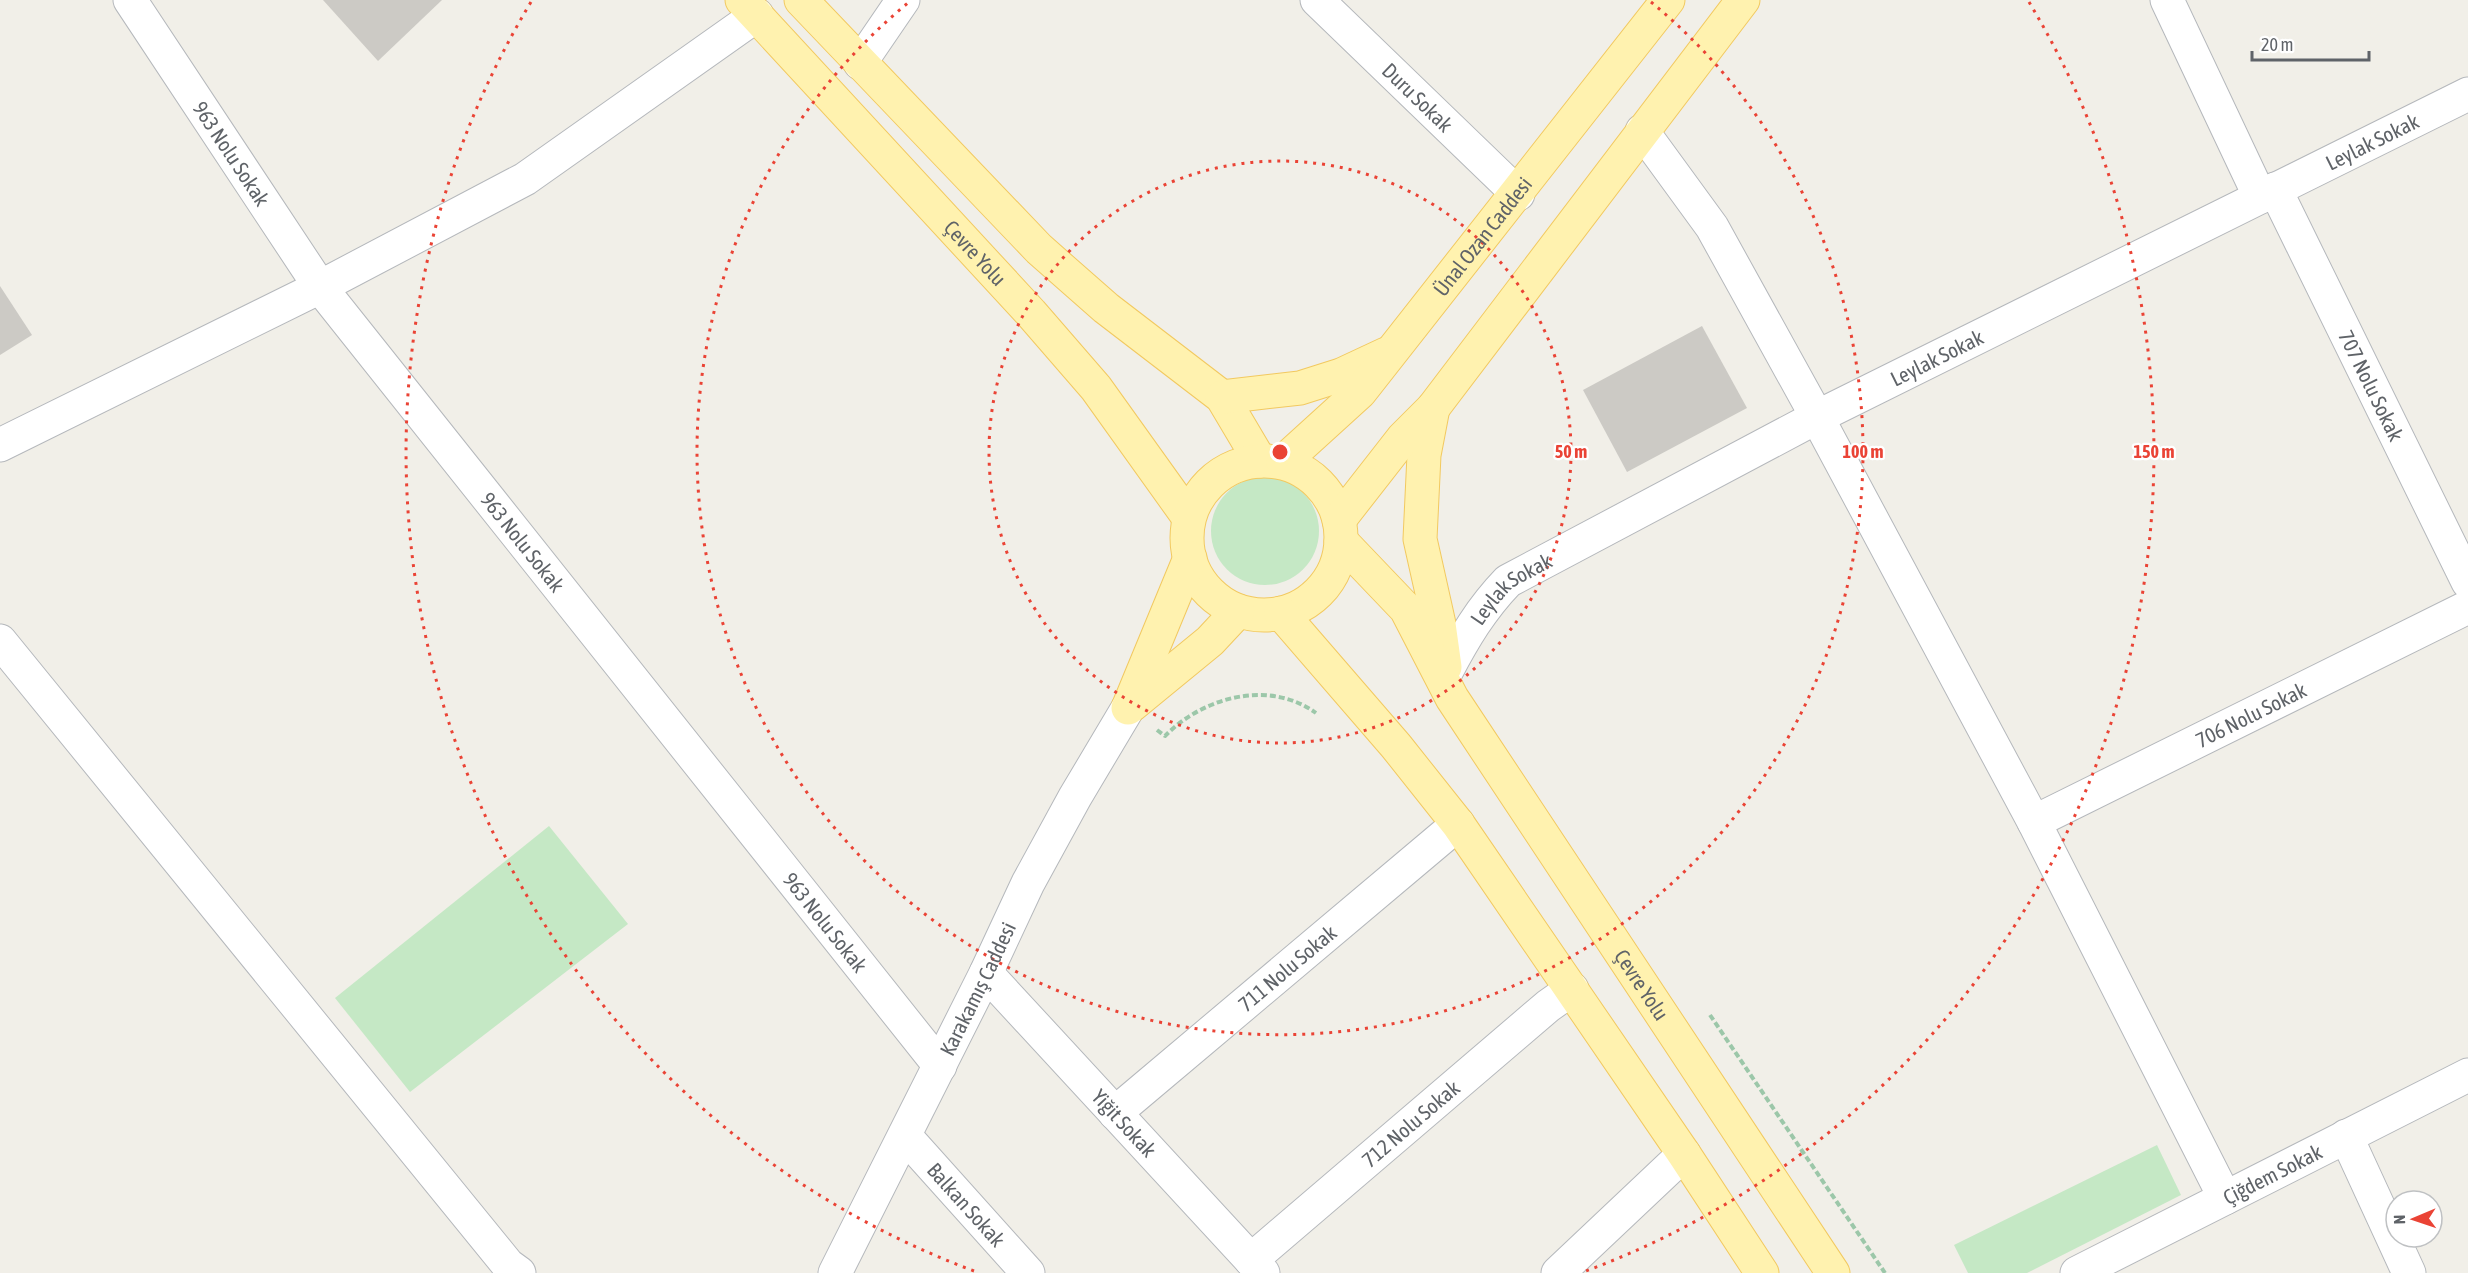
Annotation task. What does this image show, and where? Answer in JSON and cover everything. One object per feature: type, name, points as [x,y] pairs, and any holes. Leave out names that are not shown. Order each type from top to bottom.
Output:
[{"type":"main road","points":[[801,0],[1039,249],[1106,308],[1222,397],[1272,461]]},
{"type":"main road","points":[[1340,531],[1403,438],[1433,408],[1743,0]]},
{"type":"main road","name":"Ünal Ozan Caddesi","points":[[1272,461],[1360,392],[1518,194],[1662,2]]},
{"type":"main road","name":"Çevre Yolu","points":[[750,8],[1031,312],[1095,388],[1190,518]]},
{"type":"main road","points":[[1222,397],[1300,388],[1341,375],[1390,352]]},
{"type":"main road","points":[[1433,408],[1424,455],[1420,539],[1439,624],[1449,685]]},
{"type":"main road","points":[[1272,461],[1303,471],[1320,484],[1332,501],[1340,531],[1337,561],[1325,585],[1306,603],[1281,614],[1259,615],[1238,611],[1216,599],[1199,580],[1190,558],[1187,538],[1190,518],[1199,496],[1215,478],[1236,465],[1272,461]]},
{"type":"main road","name":"Çevre Yolu","points":[[1340,531],[1406,609],[1449,685],[1833,1273]]},
{"type":"main road","points":[[1128,708],[1190,558]]},
{"type":"main road","points":[[1128,708],[1210,641],[1238,611]]},
{"type":"main road","points":[[1281,614],[1396,746],[1458,824],[1684,1154],[1762,1273]]},
{"type":"street","name":"963 Nolu Sokak","points":[[130,0],[320,287],[940,1066]]},
{"type":"street","points":[[860,63],[903,0]]},
{"type":"street","name":"Duru Sokak","points":[[1317,0],[1518,194]]},
{"type":"street","name":"707 Nolu Sokak","points":[[2167,0],[2468,582]]},
{"type":"street","points":[[0,445],[320,287],[525,179],[750,8]]},
{"type":"street","name":"Leylak Sokak","points":[[1449,685],[1468,630],[1488,602],[1508,581],[1817,417],[2468,94]]},
{"type":"street","points":[[1642,131],[1712,227],[1817,417],[2034,822],[2225,1198]]},
{"type":"street","name":"706 Nolu Sokak","points":[[2034,822],[2468,607]]},
{"type":"street","points":[[0,641],[508,1265],[519,1273]]},
{"type":"street","name":"Karakamış Caddesi","points":[[836,1272],[986,973],[1028,883],[1075,797],[1128,708]]},
{"type":"street","name":"711 Nolu Sokak","points":[[1115,1113],[1458,824]]},
{"type":"street","name":"Yiğit Sokak","points":[[986,973],[1257,1267]]},
{"type":"street","name":"712 Nolu Sokak","points":[[1257,1267],[1548,1006],[1572,989]]},
{"type":"street","name":"Çiğdem Sokak","points":[[2077,1273],[2468,1075]]},
{"type":"street","name":"Balkan Sokak","points":[[905,1136],[1028,1273]]},
{"type":"street","points":[[2346,1136],[2409,1273]]},
{"type":"street","points":[[1558,1273],[1684,1154]]},
{"type":"path","points":[[1128,708],[1165,736],[1177,723],[1208,706],[1239,696],[1268,695],[1310,708],[1319,715]]},
{"type":"path","points":[[1704,1007],[1885,1273]]},
{"type":"green space","points":[[1265,477],[1286,481],[1303,493],[1315,510],[1319,531],[1315,552],[1303,569],[1286,581],[1265,585],[1244,581],[1227,569],[1215,552],[1211,531],[1215,510],[1227,493],[1244,481]]},
{"type":"green space","points":[[549,826],[628,924],[410,1092],[335,998]]},
{"type":"green space","points":[[2157,1145],[2181,1195],[2027,1273],[1968,1273],[1954,1245]]},
{"type":"building","points":[[323,0],[442,0],[378,61]]},
{"type":"building","points":[[0,286],[32,335],[0,355]]},
{"type":"building","points":[[1702,326],[1747,408],[1627,472],[1583,390]]}]
